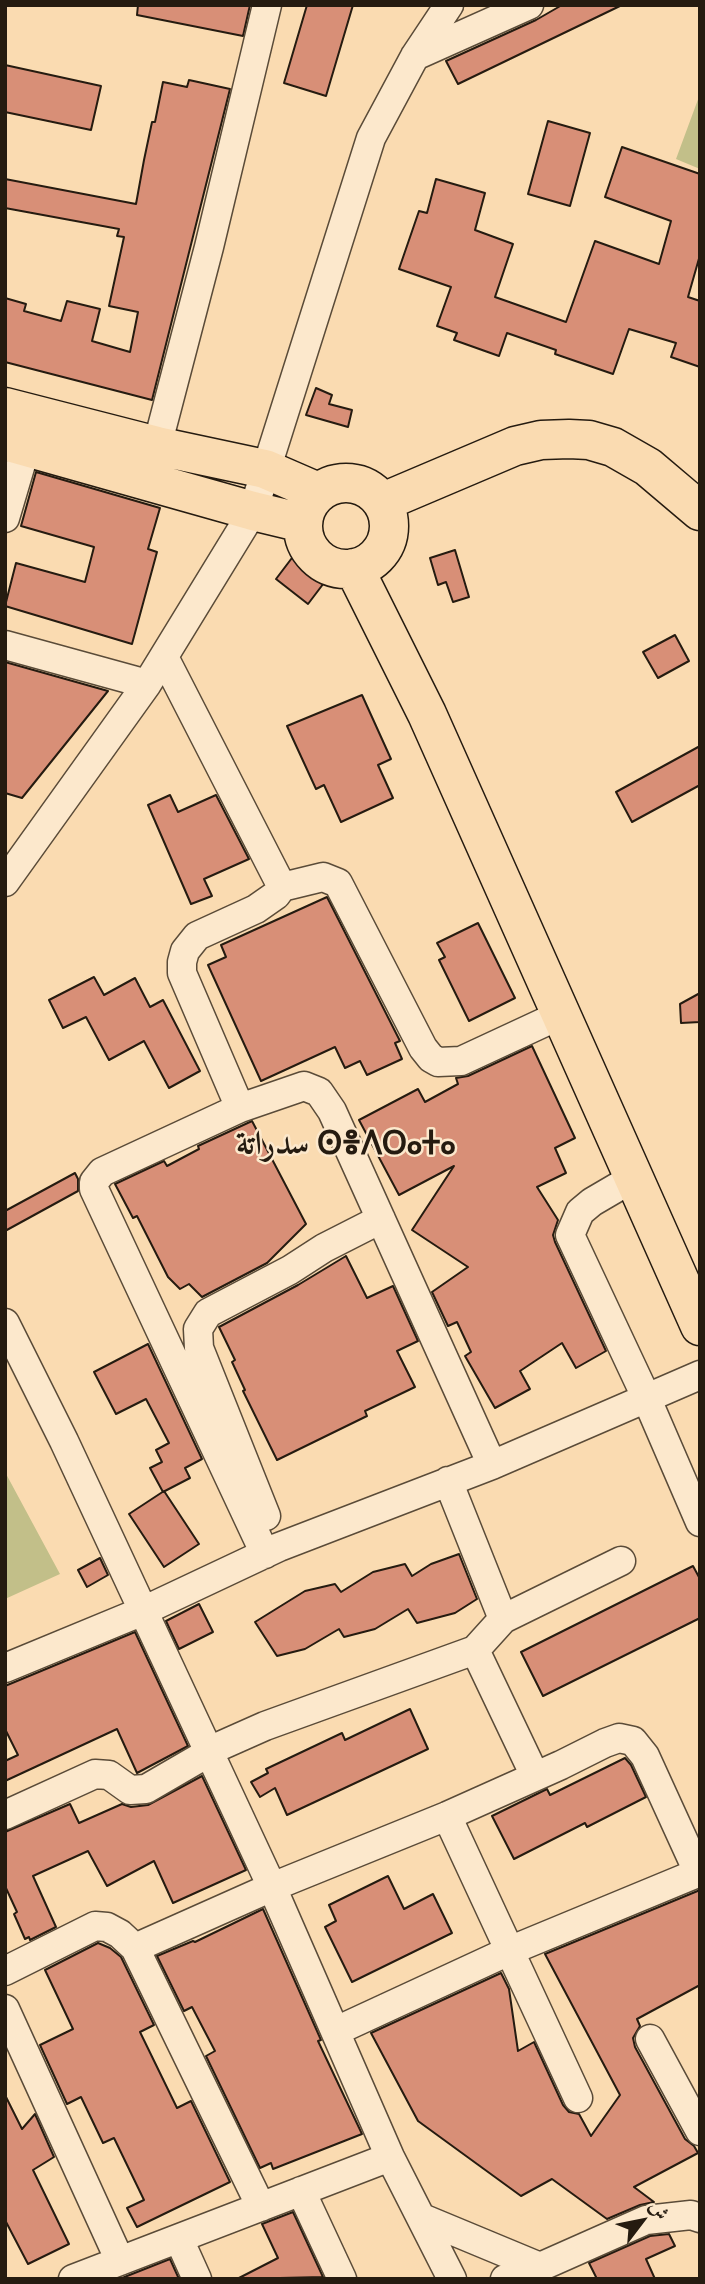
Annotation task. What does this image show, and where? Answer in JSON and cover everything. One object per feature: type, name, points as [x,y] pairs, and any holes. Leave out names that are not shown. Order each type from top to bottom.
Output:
[{"type":"main road","points":[[5,407],[157,446],[265,469],[311,507]]},
{"type":"main road","points":[[383,502],[515,446],[541,440],[569,439],[589,440],[613,447],[648,467],[700,511]]},
{"type":"main road","points":[[16,444],[253,511],[311,507]]},
{"type":"main road","points":[[345,482],[360,485],[373,491],[383,502],[388,516],[389,532],[384,546],[365,563],[339,568],[324,563],[312,552],[305,538],[311,507],[331,485],[345,482]]},
{"type":"main road","points":[[365,563],[427,714],[700,1326]]},
{"type":"main road","points":[[365,563],[426,659],[700,1276]]},
{"type":"street","points":[[157,446],[209,247],[267,5]]},
{"type":"street","points":[[5,882],[147,684],[253,511],[371,138],[415,56],[449,5]]},
{"type":"street","points":[[415,56],[529,5]]},
{"type":"street","points":[[5,518],[16,444]]},
{"type":"street","points":[[5,645],[147,684]]},
{"type":"street","points":[[164,657],[282,887]]},
{"type":"street","points":[[240,1108],[182,973],[184,951],[197,936],[256,909],[276,895],[282,887],[323,877],[338,883],[423,1048],[438,1062],[461,1061],[560,1015]]},
{"type":"street","points":[[272,1550],[94,1189],[94,1182],[102,1172],[240,1108],[304,1086],[319,1092],[332,1111],[492,1465]]},
{"type":"street","points":[[633,1178],[580,1212],[570,1235],[646,1397],[700,1522]]},
{"type":"street","points":[[272,1550],[200,1348],[198,1329],[208,1313],[381,1219]]},
{"type":"street","points":[[5,1323],[64,1441],[272,1887],[390,2157],[452,2279]]},
{"type":"street","points":[[5,1668],[143,1611],[272,1550],[492,1465],[700,1375]]},
{"type":"street","points":[[448,1481],[503,1619]]},
{"type":"street","points":[[5,1815],[95,1774],[109,1774],[130,1790],[139,1791],[265,1726],[475,1650],[503,1619],[621,1561]]},
{"type":"street","points":[[475,1650],[535,1776]]},
{"type":"street","points":[[135,1948],[272,1887],[447,1816],[605,1743],[627,1738],[633,1741],[645,1756],[699,1872],[509,1951],[336,2031]]},
{"type":"street","points":[[447,1816],[578,2098]]},
{"type":"street","points":[[5,1971],[95,1926],[114,1929],[135,1948],[261,2207]]},
{"type":"street","points":[[5,2009],[120,2261]]},
{"type":"street","points":[[650,2039],[700,2131]]},
{"type":"street","points":[[73,2279],[390,2157]]},
{"type":"street","points":[[301,2191],[342,2279]]},
{"type":"street","points":[[505,2279],[555,2268],[646,2220],[691,2215],[700,2218]]},
{"type":"street","points":[[422,2218],[555,2268]]},
{"type":"street","points":[[179,2239],[197,2279]]},
{"type":"shaded area","points":[[700,94],[700,169],[676,159]]},
{"type":"shaded area","points":[[5,1472],[60,1574],[5,1599]]},
{"type":"building","points":[[138,5],[250,5],[243,36],[137,15]]},
{"type":"building","points":[[307,5],[353,5],[326,96],[284,83]]},
{"type":"building","points":[[562,5],[622,5],[458,84],[446,61],[536,20]]},
{"type":"building","points":[[5,65],[101,86],[91,130],[5,112]]},
{"type":"building","points":[[189,80],[230,89],[152,400],[5,362],[5,298],[26,304],[24,311],[61,321],[67,301],[100,309],[92,341],[130,352],[138,312],[109,306],[124,237],[117,236],[119,229],[5,208],[5,179],[136,204],[163,82],[187,87]]},
{"type":"building","points":[[548,121],[590,133],[570,206],[528,194]]},
{"type":"building","points":[[622,147],[700,174],[700,255],[688,297],[700,301],[700,367],[671,357],[676,343],[629,329],[613,374],[555,354],[556,350],[507,333],[499,356],[454,340],[457,333],[437,326],[451,287],[399,269],[419,211],[427,213],[436,179],[485,193],[475,230],[513,244],[495,297],[566,322],[595,241],[659,264],[671,221],[605,197]]},
{"type":"building","points":[[316,388],[332,395],[329,404],[352,410],[348,427],[306,415]]},
{"type":"building","points":[[36,472],[160,508],[148,549],[157,552],[132,644],[5,606],[16,563],[85,582],[94,547],[21,526]]},
{"type":"building","points":[[301,546],[333,571],[308,604],[276,579]]},
{"type":"building","points":[[455,550],[469,597],[453,602],[446,582],[438,585],[430,558]]},
{"type":"building","points":[[675,635],[689,661],[658,678],[643,652]]},
{"type":"building","points":[[5,662],[108,691],[22,798],[5,793]]},
{"type":"building","points":[[362,695],[391,759],[378,765],[393,798],[341,822],[324,785],[316,789],[287,726]]},
{"type":"building","points":[[700,746],[700,785],[632,822],[616,792]]},
{"type":"building","points":[[170,795],[178,812],[216,795],[249,859],[204,879],[212,896],[191,904],[148,805]]},
{"type":"building","points":[[327,897],[400,1041],[395,1043],[402,1059],[367,1075],[360,1061],[345,1068],[335,1047],[261,1081],[208,965],[226,957],[221,945]]},
{"type":"building","points":[[478,923],[515,998],[469,1021],[439,960],[445,957],[437,943]]},
{"type":"building","points":[[94,977],[104,995],[135,978],[150,1007],[163,1000],[200,1071],[169,1088],[144,1041],[109,1060],[86,1017],[63,1028],[49,1000]]},
{"type":"building","points":[[700,993],[700,1022],[681,1023],[680,1004]]},
{"type":"building","points":[[532,1046],[575,1138],[555,1148],[566,1173],[537,1187],[558,1220],[553,1235],[555,1242],[606,1351],[576,1368],[562,1343],[520,1371],[530,1389],[495,1408],[465,1356],[471,1352],[457,1322],[448,1326],[432,1292],[468,1267],[412,1230],[454,1166],[399,1195],[359,1120],[418,1089],[425,1102],[458,1084],[456,1078],[468,1076]]},
{"type":"building","points":[[252,1121],[306,1224],[267,1263],[202,1297],[189,1284],[180,1289],[168,1277],[137,1216],[133,1218],[115,1184],[164,1161],[167,1166],[199,1149],[198,1146]]},
{"type":"building","points":[[75,1173],[78,1191],[5,1231],[5,1211]]},
{"type":"building","points":[[346,1256],[367,1298],[393,1286],[418,1341],[397,1351],[415,1387],[365,1411],[367,1416],[277,1460],[243,1391],[245,1390],[232,1362],[235,1360],[219,1327]]},
{"type":"building","points":[[148,1344],[202,1459],[185,1468],[190,1478],[163,1492],[150,1468],[162,1462],[156,1450],[169,1443],[146,1399],[116,1414],[94,1372]]},
{"type":"building","points":[[164,1491],[199,1544],[164,1567],[129,1514]]},
{"type":"building","points":[[459,1554],[477,1599],[455,1613],[417,1623],[408,1609],[375,1629],[344,1637],[339,1629],[305,1649],[277,1656],[255,1622],[305,1591],[335,1584],[341,1592],[373,1572],[405,1564],[412,1576],[431,1564]]},
{"type":"building","points":[[100,1558],[108,1575],[87,1587],[78,1570]]},
{"type":"building","points":[[693,1566],[700,1579],[700,1618],[543,1696],[521,1652]]},
{"type":"building","points":[[199,1604],[213,1632],[179,1649],[166,1621]]},
{"type":"building","points":[[135,1632],[188,1746],[137,1773],[117,1729],[5,1781],[5,1761],[18,1755],[5,1729],[5,1686]]},
{"type":"building","points":[[410,1709],[428,1749],[287,1815],[275,1788],[260,1797],[251,1782],[268,1773],[266,1769],[342,1733],[345,1740]]},
{"type":"building","points":[[625,1758],[646,1797],[587,1827],[585,1823],[514,1859],[492,1816],[547,1789],[550,1795]]},
{"type":"building","points":[[202,1776],[246,1870],[173,1903],[154,1861],[107,1886],[88,1851],[33,1876],[56,1927],[30,1940],[29,1937],[25,1939],[5,1886],[5,1832],[70,1804],[79,1823],[122,1804],[131,1807],[148,1805]]},
{"type":"building","points":[[388,1876],[404,1909],[433,1894],[452,1933],[352,1982],[325,1927],[336,1921],[329,1905]]},
{"type":"building","points":[[700,1890],[700,1985],[637,2019],[640,2026],[633,2038],[635,2047],[685,2139],[698,2153],[634,2187],[654,2202],[607,2219],[552,2179],[521,2196],[418,2121],[371,2033],[501,1973],[509,1989],[518,2051],[534,2042],[563,2105],[569,2112],[579,2114],[591,2136],[620,2095],[545,1954]]},
{"type":"building","points":[[263,1909],[321,2040],[318,2041],[362,2134],[273,2169],[271,2163],[260,2168],[206,2056],[215,2051],[192,2007],[184,2011],[157,1956],[195,1942]]},
{"type":"building","points":[[98,1943],[121,1957],[154,2025],[140,2032],[177,2108],[191,2101],[230,2182],[137,2227],[127,2208],[144,2200],[114,2138],[103,2143],[81,2097],[67,2104],[40,2045],[73,2029],[45,1970]]},
{"type":"building","points":[[5,2095],[22,2129],[35,2114],[54,2157],[33,2170],[69,2244],[28,2264],[5,2220]]},
{"type":"building","points":[[293,2212],[323,2277],[237,2279],[278,2258],[262,2224]]},
{"type":"building","points":[[669,2234],[675,2246],[646,2259],[655,2279],[597,2279],[589,2263],[650,2236]]},
{"type":"building","points":[[170,2259],[179,2279],[120,2279],[127,2276]]},
{"type":"district","name":"سدراتة ⵙⴻⴷⵔⴰⵜⴰ","points":[[346,1146]]}]
